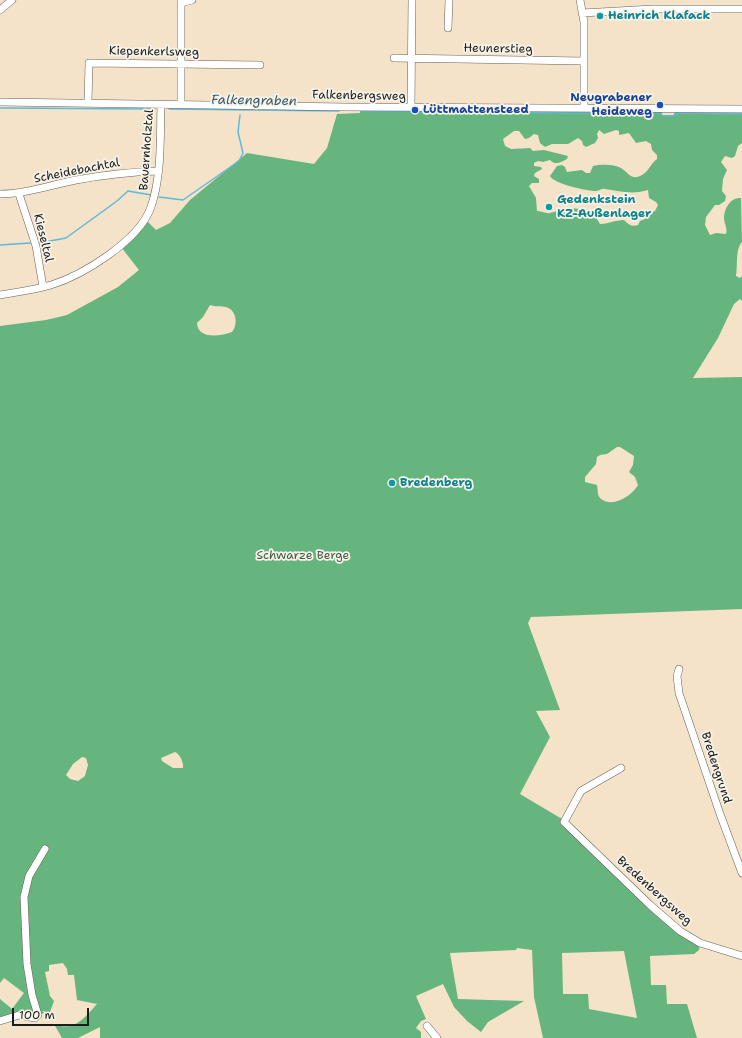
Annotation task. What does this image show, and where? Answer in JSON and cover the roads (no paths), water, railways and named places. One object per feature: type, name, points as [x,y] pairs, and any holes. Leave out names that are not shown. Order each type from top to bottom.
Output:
[{"type":"street","points":[[0,10],[12,0]]},
{"type":"street","points":[[182,105],[181,1],[192,0]]},
{"type":"street","points":[[411,107],[412,0]]},
{"type":"street","points":[[448,28],[449,0]]},
{"type":"street","points":[[580,0],[584,22],[584,108]]},
{"type":"street","points":[[582,13],[653,9],[742,9]]},
{"type":"street","points":[[394,58],[412,58]]},
{"type":"street","name":"Heunerstieg","points":[[412,58],[584,61]]},
{"type":"street","name":"Kiepenkerlsweg","points":[[88,103],[89,63],[260,65]]},
{"type":"street","name":"Falkenbergsweg","points":[[0,102],[161,105],[742,109]]},
{"type":"street","name":"Bauernholztal","points":[[0,295],[43,288],[67,279],[89,268],[139,229],[151,207],[158,171],[161,105]]},
{"type":"street","name":"Scheidebachtal","points":[[0,194],[20,194],[74,180],[117,173],[158,171]]},
{"type":"street","name":"Kieseltal","points":[[20,194],[36,246],[43,288]]},
{"type":"street","name":"Bredengrund","points":[[679,669],[677,676],[680,693],[720,814],[742,873]]},
{"type":"street","name":"Bredenbergsweg","points":[[621,768],[581,791],[564,822],[639,895],[680,931],[700,943],[742,956]]},
{"type":"street","points":[[0,1021],[19,1015],[35,1018],[38,1015],[32,995],[27,964],[24,897],[29,876],[45,849]]},
{"type":"street","points":[[427,1026],[437,1038]]},
{"type":"waterway","name":"Falkengraben","points":[[0,108],[150,109]]},
{"type":"waterway","name":"Falkengraben","points":[[169,109],[339,111]]},
{"type":"waterway","name":"Falkengraben","points":[[361,111],[569,113]]},
{"type":"waterway","name":"Falkengraben","points":[[571,113],[658,113],[668,116],[679,113],[742,114]]},
{"type":"waterway","points":[[159,197],[183,200],[239,161],[243,153],[238,132],[240,115]]},
{"type":"waterway","points":[[39,243],[66,238],[117,201],[128,191],[151,195]]},
{"type":"waterway","points":[[0,245],[30,243]]},
{"type":"place","name":"Heinrich Klafack","points":[[600,16]]},
{"type":"place","name":"Neugrabener Heideweg","points":[[660,105]]},
{"type":"place","name":"Lüttmattensteed","points":[[415,110]]},
{"type":"place","name":"Gedenkstein KZ-Außenlager","points":[[549,207]]},
{"type":"place","name":"Bredenberg","points":[[392,483]]},
{"type":"park label","name":"Schwarze Berge","points":[[303,556]]}]
